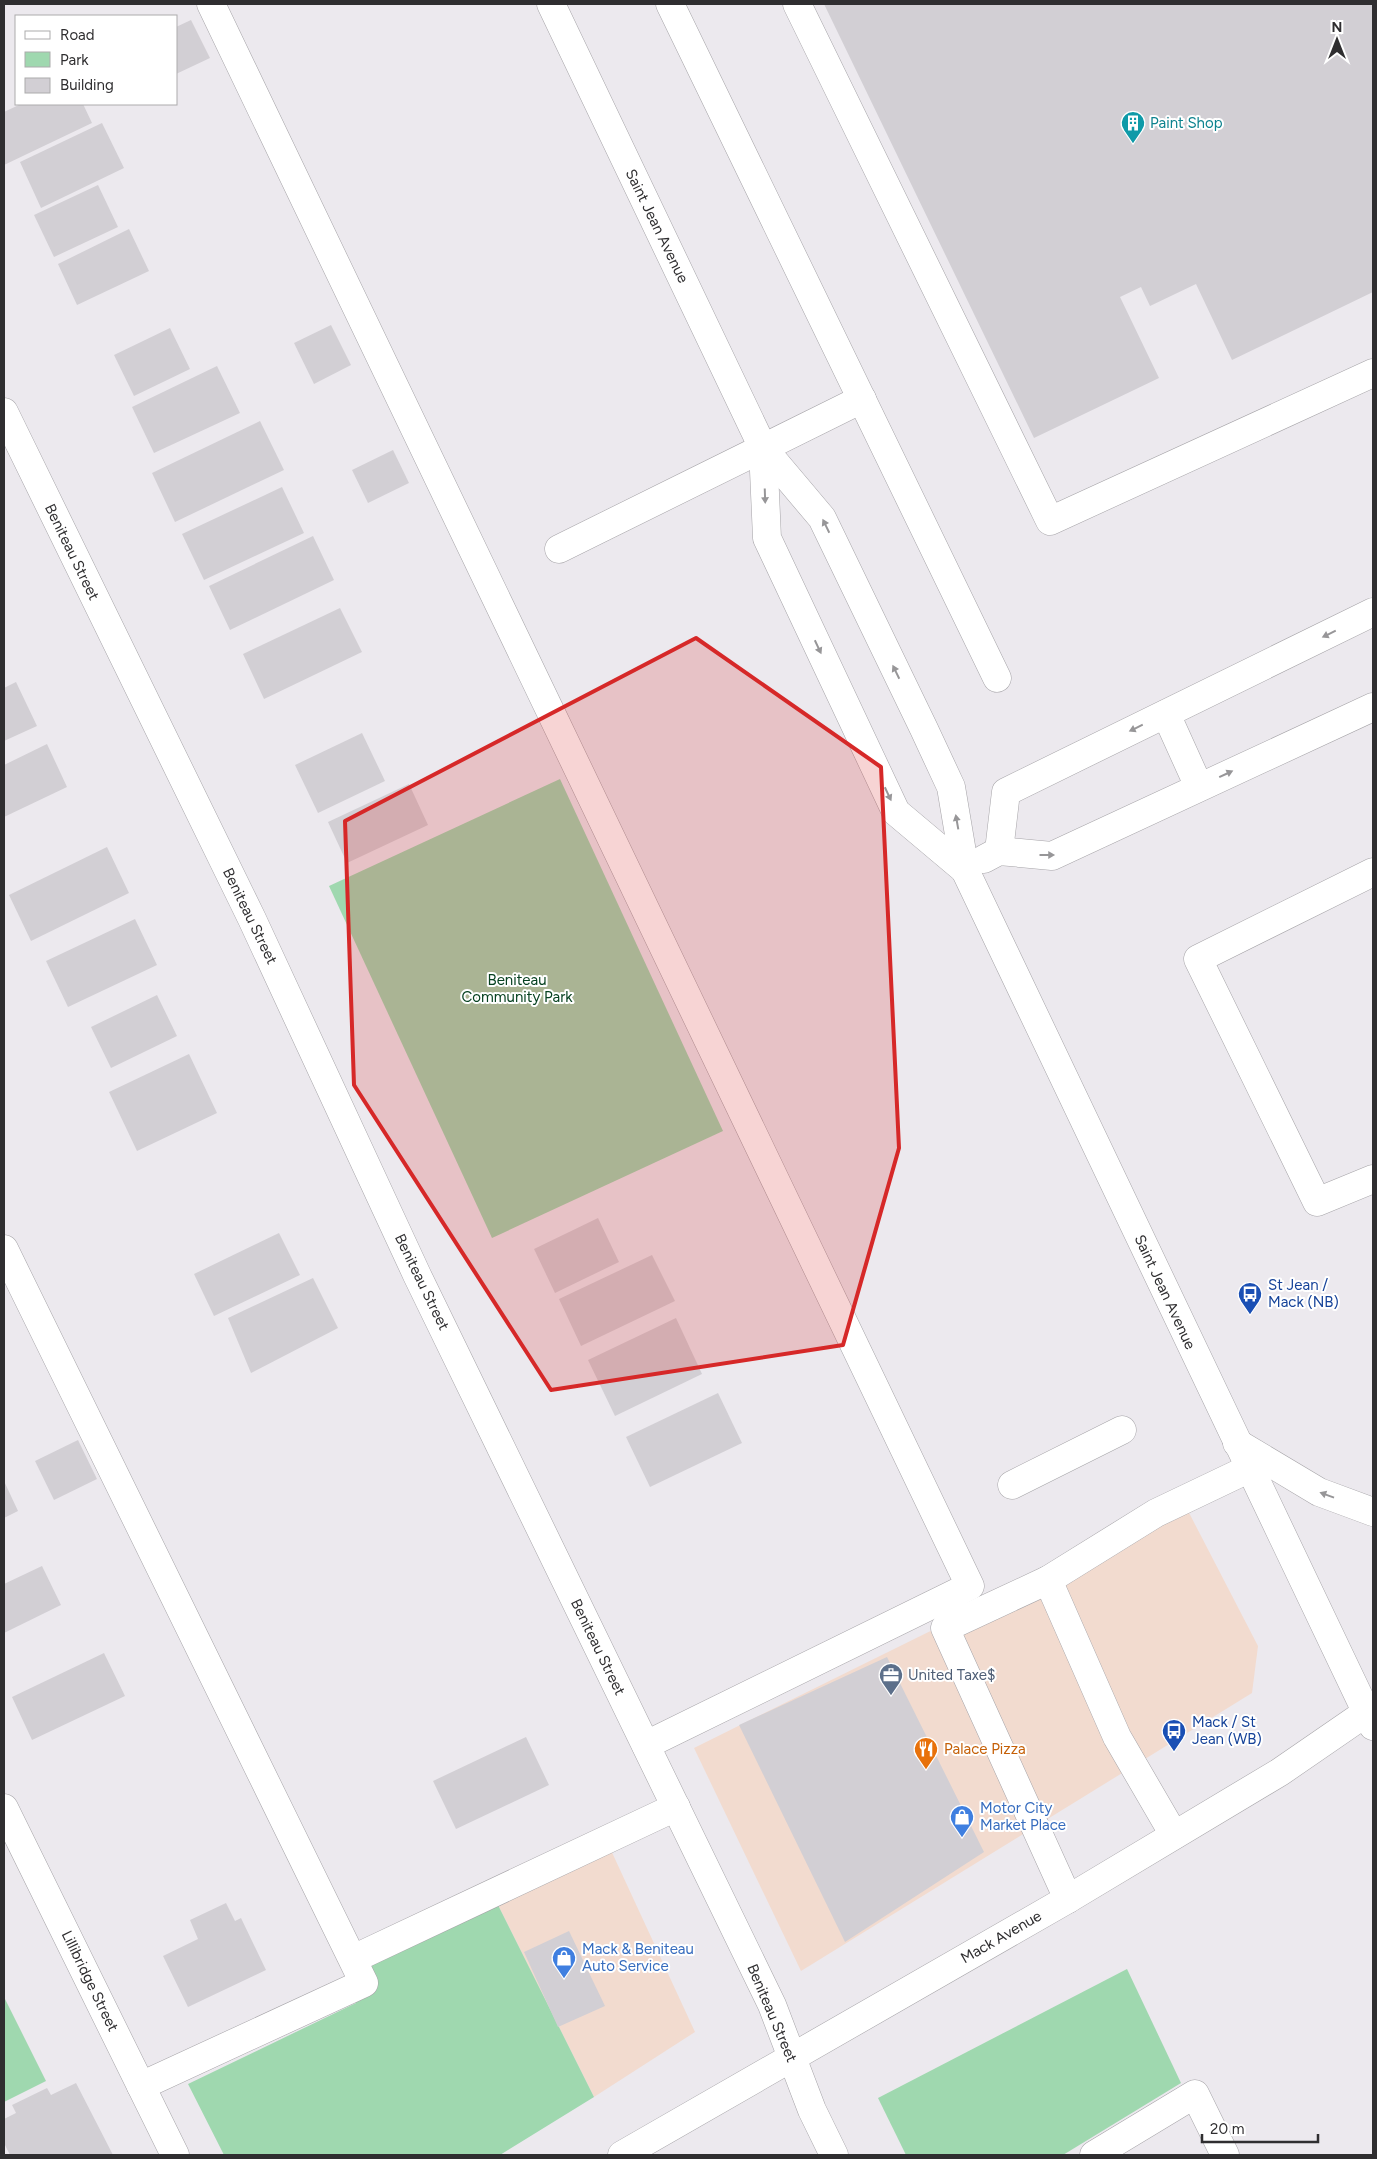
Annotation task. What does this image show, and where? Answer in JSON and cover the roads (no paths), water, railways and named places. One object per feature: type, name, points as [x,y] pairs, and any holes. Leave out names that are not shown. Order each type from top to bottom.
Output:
[{"type":"street","points":[[211,4],[970,1586],[984,1610]]},
{"type":"street","name":"Saint Jean Avenue","points":[[550,4],[763,448]]},
{"type":"street","points":[[670,4],[997,678]]},
{"type":"street","points":[[798,4],[1050,521],[1373,373]]},
{"type":"street","points":[[559,549],[862,399]]},
{"type":"street","name":"Beniteau Street","points":[[4,412],[252,918],[413,1266],[772,2005],[812,2110],[834,2155]]},
{"type":"street","points":[[763,448],[822,518],[924,729],[951,787],[965,870]]},
{"type":"street","points":[[763,448],[767,538],[896,812],[965,870]]},
{"type":"street","points":[[998,851],[1006,792],[1373,612]]},
{"type":"street","points":[[965,870],[998,851],[1052,856],[1373,707]]},
{"type":"street","points":[[1166,714],[1199,787]]},
{"type":"street","name":"Saint Jean Avenue","points":[[965,870],[1237,1442],[1258,1464]]},
{"type":"street","points":[[1373,872],[1198,959],[1317,1202],[1373,1179]]},
{"type":"street","points":[[4,1249],[364,1983],[141,2086]]},
{"type":"street","points":[[1012,1485],[1122,1430]]},
{"type":"street","points":[[1068,1898],[945,1628],[1048,1580],[1156,1512],[1258,1464],[1319,1492],[1373,1512]]},
{"type":"street","points":[[1258,1464],[1371,1716]]},
{"type":"street","points":[[1048,1580],[1117,1737],[1174,1835]]},
{"type":"street","points":[[646,1745],[970,1586]]},
{"type":"street","name":"Mack Avenue","points":[[622,2155],[1068,1898],[1371,1716]]},
{"type":"street","points":[[353,1959],[676,1807]]},
{"type":"street","name":"Lillibridge Street","points":[[4,1808],[175,2155]]},
{"type":"street","points":[[1094,2155],[1195,2094],[1225,2155]]},
{"type":"place","name":"Paint Shop","points":[[1133,144]]},
{"type":"place","name":"St Jean / Mack (NB)","points":[[1250,1315]]},
{"type":"place","name":"United Taxe$","points":[[891,1696]]},
{"type":"place","name":"Mack / St Jean (WB)","points":[[1174,1752]]},
{"type":"place","name":"Palace Pizza","points":[[926,1770]]},
{"type":"place","name":"Motor City Market Place","points":[[962,1838]]},
{"type":"place","name":"Mack & Beniteau Auto Service","points":[[564,1979]]},
{"type":"park label","name":"Beniteau Community Park","points":[[517,988]]}]
